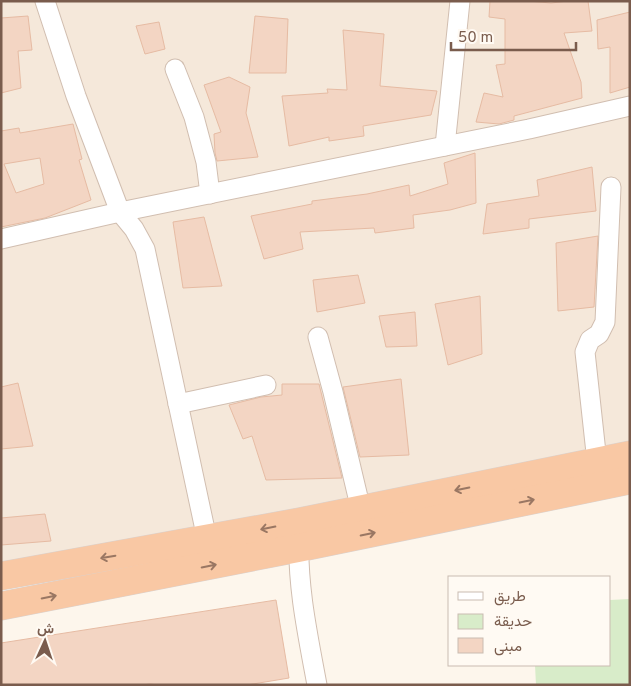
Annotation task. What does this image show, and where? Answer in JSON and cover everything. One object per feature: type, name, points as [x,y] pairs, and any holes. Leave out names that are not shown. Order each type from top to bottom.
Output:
[{"type":"highway","points":[[1,576],[207,540],[299,535],[361,510],[630,455]]},
{"type":"highway","points":[[1,606],[299,535],[630,480]]},
{"type":"street","points":[[46,1],[76,96],[120,212],[134,228],[145,249],[207,540]]},
{"type":"street","points":[[445,146],[460,1]]},
{"type":"street","points":[[175,68],[194,117],[206,162],[210,194]]},
{"type":"street","points":[[1,239],[120,212],[529,129],[630,106]]},
{"type":"street","points":[[597,462],[585,352],[590,340],[599,334],[605,322],[611,186]]},
{"type":"street","points":[[318,337],[361,510]]},
{"type":"street","points":[[178,404],[266,385]]},
{"type":"street","points":[[299,535],[299,572],[303,606],[317,685]]},
{"type":"shaded area","points":[[1,1],[630,1],[630,456],[1,586]]},
{"type":"green space","points":[[630,599],[630,685],[536,685],[535,666],[611,666],[611,600]]},
{"type":"building","points":[[490,1],[551,3],[588,1],[592,31],[564,33],[581,82],[582,98],[514,116],[514,120],[499,124],[476,122],[484,93],[503,97],[496,65],[505,64],[505,19],[489,17]]},
{"type":"building","points":[[630,12],[630,87],[610,93],[610,47],[598,49],[597,20]]},
{"type":"building","points":[[28,16],[32,50],[18,51],[21,88],[1,93],[1,18]]},
{"type":"building","points":[[255,16],[288,19],[286,73],[249,73]]},
{"type":"building","points":[[159,22],[165,49],[145,54],[136,26]]},
{"type":"building","points":[[343,30],[384,34],[380,86],[437,91],[431,115],[363,126],[364,136],[329,141],[329,137],[289,146],[282,96],[328,93],[327,89],[347,90]]},
{"type":"building","points":[[229,77],[250,87],[246,113],[258,157],[217,161],[214,134],[221,132],[204,85]]},
{"type":"building","points":[[73,124],[82,159],[79,160],[91,200],[45,218],[1,227],[1,131],[19,128],[20,133]],"holes":[[[40,158],[44,184],[16,193],[4,164]]]},
{"type":"building","points":[[475,153],[476,203],[450,210],[413,215],[414,228],[375,233],[374,228],[300,232],[303,249],[264,259],[251,216],[312,204],[312,201],[367,194],[409,185],[410,196],[448,184],[444,163]]},
{"type":"building","points":[[592,167],[596,211],[529,219],[529,228],[483,234],[487,204],[539,196],[537,180]]},
{"type":"building","points":[[204,217],[222,286],[183,288],[173,222]]},
{"type":"building","points":[[598,236],[594,307],[558,311],[556,243]]},
{"type":"building","points":[[358,275],[365,303],[317,312],[313,280]]},
{"type":"building","points":[[480,296],[482,354],[448,365],[435,304]]},
{"type":"building","points":[[415,312],[417,346],[386,347],[379,316]]},
{"type":"building","points":[[401,379],[409,455],[360,457],[343,387]]},
{"type":"building","points":[[18,383],[33,446],[1,449],[1,387]]},
{"type":"building","points":[[282,384],[319,384],[342,478],[266,480],[252,436],[243,439],[229,405],[261,397],[282,395]]},
{"type":"building","points":[[45,514],[51,541],[1,545],[1,518]]},
{"type":"building","points":[[276,600],[289,678],[247,685],[1,685],[1,643]]}]
